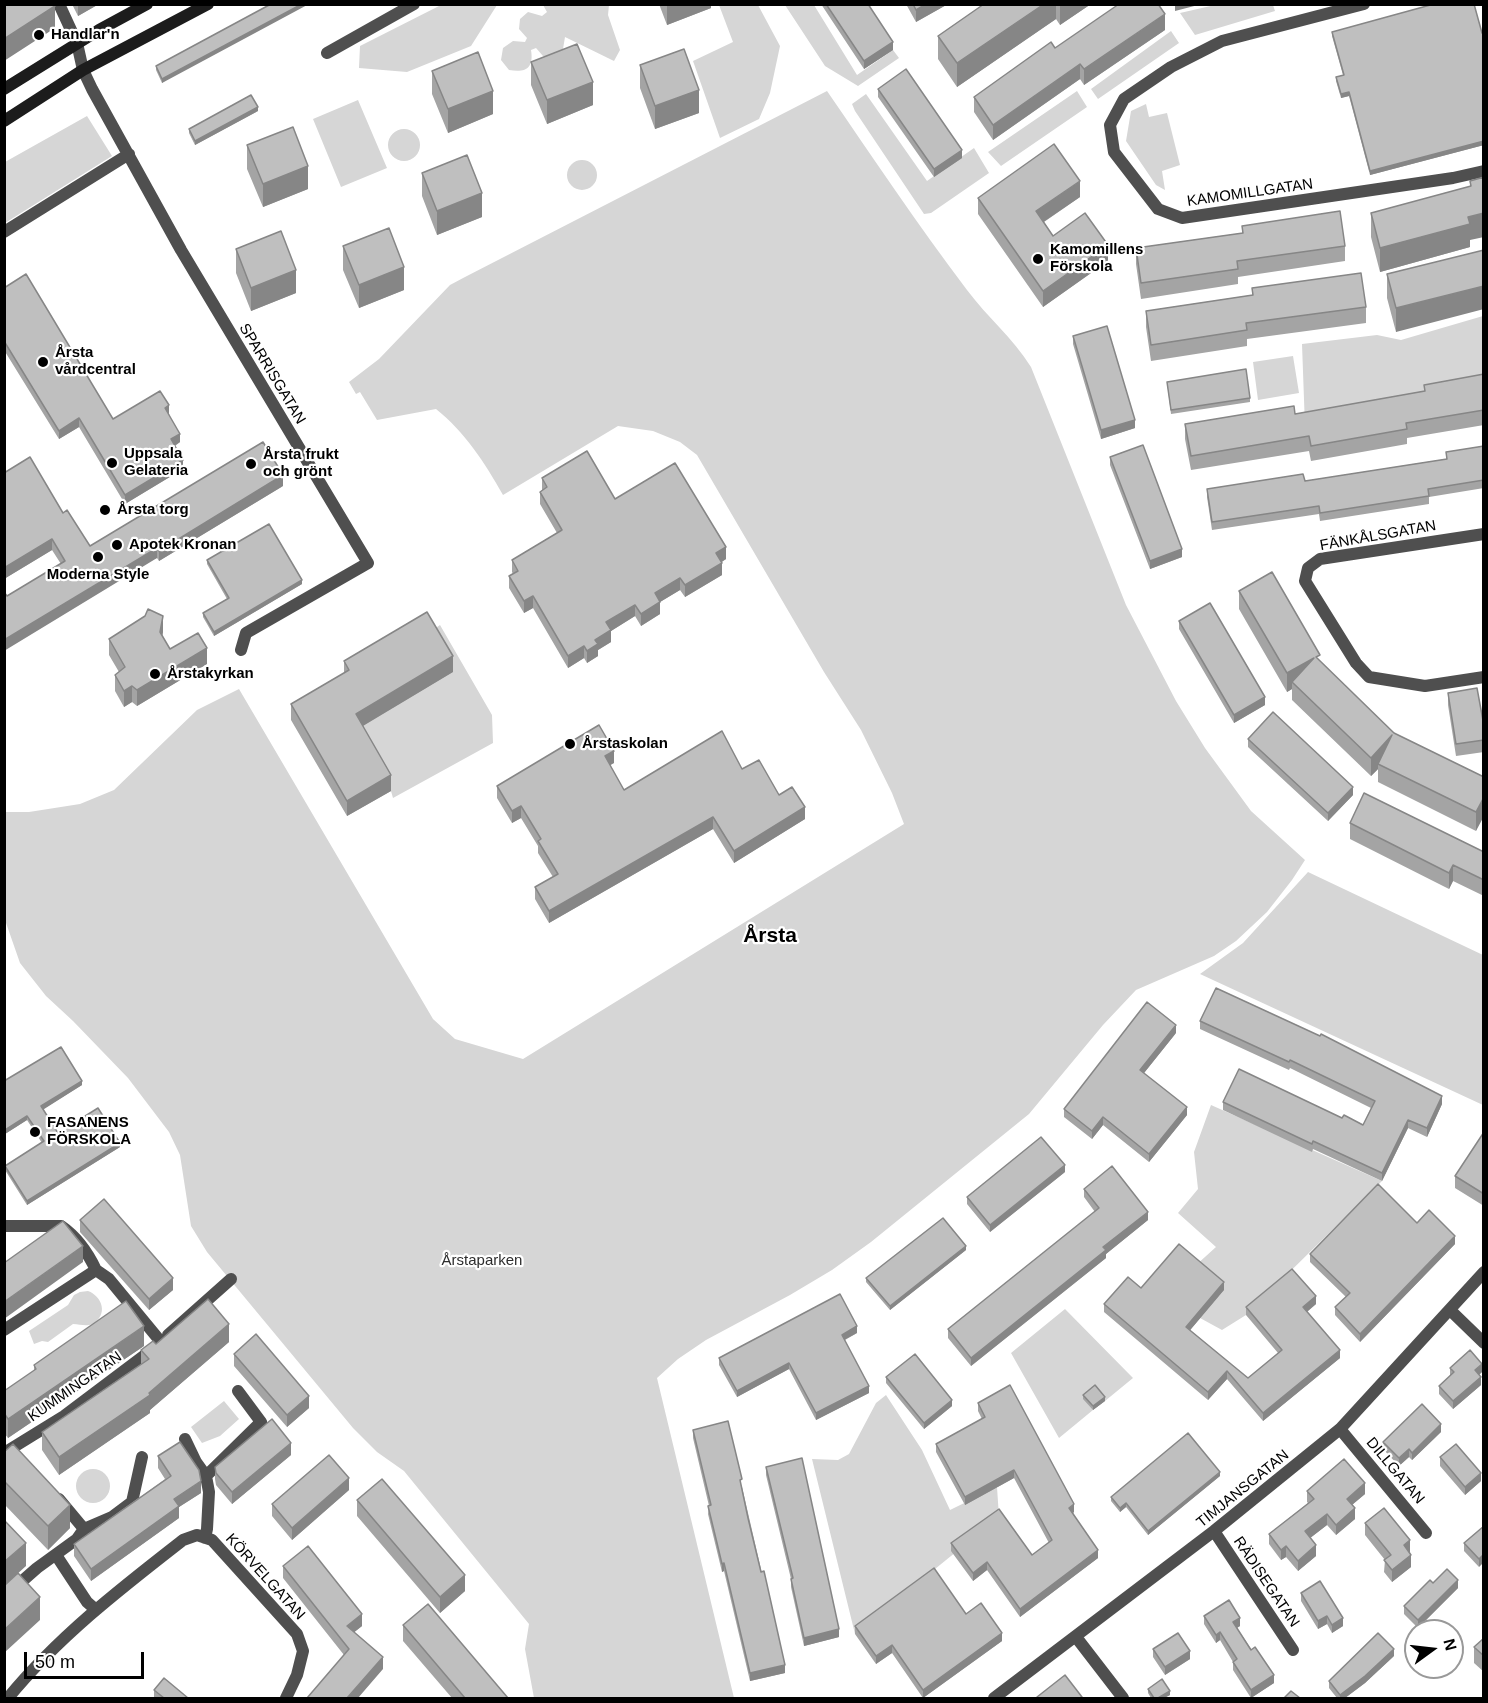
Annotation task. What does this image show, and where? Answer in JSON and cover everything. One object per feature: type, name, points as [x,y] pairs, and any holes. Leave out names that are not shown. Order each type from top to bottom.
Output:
[{"type":"main road","points":[[4,89],[77,43],[147,4]]},
{"type":"main road","points":[[4,121],[83,70],[208,4]]},
{"type":"street","name":"SPARRISGATAN","points":[[58,4],[77,43],[83,70],[186,259],[368,563],[246,633],[241,650]]},
{"type":"street","points":[[327,53],[414,4]]},
{"type":"street","name":"KAMOMILLGATAN","points":[[1364,4],[1222,41],[1171,67],[1124,99],[1110,125],[1114,152],[1158,209],[1182,219],[1453,178],[1484,171]]},
{"type":"street","points":[[4,232],[129,154]]},
{"type":"street","name":"FÄNKÅLSGATAN","points":[[1484,534],[1320,559],[1308,568],[1305,581],[1356,663],[1370,677],[1425,686],[1484,677]]},
{"type":"street","points":[[4,1226],[61,1226],[76,1240],[96,1270],[109,1279],[161,1342]]},
{"type":"street","points":[[4,1330],[96,1270]]},
{"type":"street","name":"TIMJANSGATAN","points":[[994,1698],[1214,1531],[1340,1429],[1484,1272]]},
{"type":"street","name":"KUMMINGATAN","points":[[8,1451],[64,1416],[161,1342],[186,1317],[231,1279]]},
{"type":"street","points":[[1450,1310],[1484,1343]]},
{"type":"street","points":[[206,1476],[261,1422],[238,1390]]},
{"type":"street","name":"DILLGATAN","points":[[1340,1429],[1426,1533]]},
{"type":"street","points":[[185,1438],[196,1462],[206,1476],[209,1492],[205,1538]]},
{"type":"street","points":[[4,1597],[37,1568],[77,1539],[84,1528],[112,1517],[132,1502],[142,1457]]},
{"type":"street","points":[[51,1491],[84,1528]]},
{"type":"street","name":"RÄDISEGATAN","points":[[1214,1531],[1293,1650]]},
{"type":"street","name":"KÖRVELGATAN","points":[[8,1698],[32,1668],[95,1609],[183,1540],[197,1535],[212,1540],[297,1634],[303,1651],[297,1675],[286,1698]]},
{"type":"street","points":[[57,1555],[87,1602],[95,1609]]},
{"type":"street","points":[[1076,1637],[1123,1698]]},
{"type":"green space","points":[[441,5],[497,5],[471,46],[407,72],[359,68],[360,46]]},
{"type":"green space","points":[[543,5],[609,5],[608,15],[620,50],[614,61],[565,37],[563,49],[553,57],[543,56],[536,48],[531,50],[532,56],[528,68],[520,71],[509,70],[501,60],[503,48],[513,41],[525,42],[527,38],[519,29],[520,19],[528,12],[542,16],[547,12]]},
{"type":"green space","points":[[719,5],[758,5],[780,46],[770,93],[759,119],[720,138],[693,61],[733,42]]},
{"type":"green space","points":[[785,5],[814,5],[857,75],[893,50],[899,58],[858,86],[825,66]]},
{"type":"green space","points":[[1215,5],[1273,5],[1275,11],[1195,35],[1180,13]]},
{"type":"green space","points":[[1171,31],[1179,43],[1098,99],[1091,89]]},
{"type":"green space","name":"Årstaparken","points":[[827,91],[949,266],[1031,367],[1126,605],[1176,701],[1205,748],[1251,811],[1305,860],[1267,912],[1236,941],[1214,956],[1136,990],[1103,1025],[1029,1114],[871,1242],[832,1270],[790,1295],[706,1340],[678,1359],[657,1378],[734,1698],[534,1698],[525,1649],[529,1624],[404,1471],[377,1452],[353,1428],[207,1252],[191,1226],[180,1155],[169,1132],[128,1078],[46,996],[20,963],[5,920],[5,812],[29,812],[80,804],[114,790],[197,710],[239,689],[433,1019],[455,1039],[523,1059],[904,824],[892,793],[861,730],[824,672],[697,455],[680,442],[653,431],[618,426],[503,495],[474,449],[436,409],[377,420],[360,392],[356,394],[349,382],[379,359],[450,285]]},
{"type":"green space","points":[[1077,91],[1087,107],[1001,166],[988,152]]},
{"type":"green space","points":[[866,94],[927,181],[974,148],[989,173],[931,213],[924,214],[855,111],[852,104]]},
{"type":"green space","points":[[358,100],[387,168],[341,187],[313,119]]},
{"type":"green space","points":[[1146,104],[1149,117],[1167,113],[1180,165],[1162,171],[1165,190],[1156,185],[1126,141],[1131,111]]},
{"type":"green space","points":[[87,116],[112,156],[5,223],[5,162]]},
{"type":"green space","points":[[404,129],[415,134],[420,145],[415,156],[404,161],[393,156],[388,145],[393,134]]},
{"type":"green space","points":[[582,160],[593,164],[597,175],[593,186],[582,190],[571,186],[567,175],[571,164]]},
{"type":"green space","points":[[1483,316],[1483,389],[1305,427],[1302,344],[1377,335],[1401,340]]},
{"type":"green space","points":[[1293,356],[1299,393],[1258,400],[1253,362]]},
{"type":"green space","points":[[440,625],[492,715],[493,743],[393,798],[356,730],[453,672],[430,632]]},
{"type":"green space","points":[[1308,872],[1483,955],[1483,1105],[1200,974],[1243,943]]},
{"type":"green space","points":[[1211,1105],[1382,1181],[1246,1315],[1222,1330],[1200,1318],[1224,1290],[1195,1266],[1216,1247],[1178,1213],[1198,1189],[1194,1152]]},
{"type":"green space","points":[[88,1291],[97,1297],[102,1306],[101,1316],[97,1320],[87,1325],[73,1324],[48,1342],[42,1341],[34,1344],[29,1331],[68,1305],[74,1295]]},
{"type":"green space","points":[[1065,1309],[1133,1378],[1105,1401],[1095,1389],[1093,1410],[1059,1438],[1011,1353]]},
{"type":"green space","points":[[886,1395],[922,1450],[950,1510],[997,1487],[999,1517],[855,1634],[812,1459],[838,1460],[849,1454],[876,1403]]},
{"type":"green space","points":[[224,1401],[239,1419],[220,1436],[202,1443],[191,1427]]},
{"type":"green space","points":[[93,1469],[105,1474],[110,1486],[105,1498],[93,1503],[81,1498],[76,1486],[81,1474]]},
{"type":"building","points":[[4,4],[54,4],[55,6],[4,39]]},
{"type":"building","points":[[271,4],[302,4],[162,79],[156,66]]},
{"type":"building","points":[[826,4],[868,4],[893,42],[864,61]]},
{"type":"building","points":[[913,4],[926,4],[916,10]]},
{"type":"building","points":[[984,4],[1044,4],[957,63],[938,36]]},
{"type":"building","points":[[1119,4],[1158,4],[1165,14],[1084,69],[1080,64],[993,125],[974,97],[1051,42],[1055,48]]},
{"type":"building","points":[[1434,4],[1474,4],[1482,33],[1484,32],[1484,141],[1370,171],[1349,92],[1341,94],[1336,77],[1344,75],[1332,32]]},
{"type":"building","points":[[577,44],[593,82],[547,100],[531,62]]},
{"type":"building","points":[[684,49],[699,90],[655,106],[640,65]]},
{"type":"building","points":[[478,52],[493,91],[448,109],[432,71]]},
{"type":"building","points":[[906,69],[962,150],[934,169],[878,89]]},
{"type":"building","points":[[251,95],[258,107],[195,141],[189,129]]},
{"type":"building","points":[[293,127],[308,166],[263,184],[247,145]]},
{"type":"building","points":[[1054,144],[1080,181],[1036,211],[1053,236],[1085,213],[1108,245],[1043,291],[978,198]]},
{"type":"building","points":[[467,155],[482,193],[437,211],[422,173]]},
{"type":"building","points":[[1484,177],[1484,213],[1468,217],[1470,224],[1380,248],[1371,213],[1471,186],[1470,181]]},
{"type":"building","points":[[1340,211],[1345,246],[1237,261],[1238,269],[1141,283],[1136,248],[1243,233],[1242,226]]},
{"type":"building","points":[[389,228],[404,267],[359,285],[343,246]]},
{"type":"building","points":[[281,231],[296,270],[251,288],[236,249]]},
{"type":"building","points":[[1484,250],[1484,286],[1396,308],[1387,274]]},
{"type":"building","points":[[1361,273],[1366,307],[1246,323],[1247,330],[1151,345],[1146,311],[1253,295],[1252,288]]},
{"type":"building","points":[[26,274],[113,419],[160,391],[169,405],[165,408],[180,434],[171,439],[183,460],[125,495],[79,418],[59,431],[4,341],[4,288]]},
{"type":"building","points":[[1107,326],[1135,420],[1101,430],[1073,336]]},
{"type":"building","points":[[1246,369],[1250,398],[1171,410],[1167,382]]},
{"type":"building","points":[[1484,374],[1484,410],[1406,423],[1407,429],[1311,446],[1309,436],[1191,456],[1185,424],[1294,406],[1295,414],[1425,391],[1424,385]]},
{"type":"building","points":[[263,442],[283,475],[159,551],[157,548],[4,640],[4,592],[7,596],[65,561],[52,539],[4,568],[4,473],[30,457],[63,513],[67,510],[90,546]]},
{"type":"building","points":[[1143,445],[1182,549],[1150,561],[1110,457]]},
{"type":"building","points":[[1484,446],[1484,480],[1428,489],[1429,496],[1320,513],[1319,506],[1212,522],[1207,489],[1303,474],[1305,481],[1447,459],[1446,452]]},
{"type":"building","points":[[587,451],[615,499],[675,463],[726,547],[716,553],[722,563],[685,585],[680,578],[655,593],[660,602],[641,614],[635,605],[606,622],[611,630],[595,640],[598,644],[587,651],[584,646],[568,656],[533,596],[524,601],[509,576],[518,571],[512,560],[562,530],[540,492],[547,487],[542,478]]},
{"type":"building","points":[[269,524],[302,580],[214,632],[203,613],[229,598],[207,560]]},
{"type":"building","points":[[1272,572],[1320,655],[1316,657],[1394,733],[1484,777],[1484,797],[1476,812],[1378,764],[1392,735],[1371,758],[1292,682],[1314,658],[1287,673],[1239,591]]},
{"type":"building","points":[[1210,603],[1265,697],[1234,715],[1179,621]]},
{"type":"building","points":[[148,609],[163,616],[160,632],[170,649],[198,633],[207,648],[137,690],[132,686],[124,691],[115,675],[125,667],[109,639],[145,616]]},
{"type":"building","points":[[427,612],[453,656],[356,714],[391,775],[347,801],[291,704],[349,670],[344,661]]},
{"type":"building","points":[[1477,688],[1484,726],[1484,740],[1456,744],[1448,693]]},
{"type":"building","points":[[1273,712],[1353,787],[1328,813],[1248,739]]},
{"type":"building","points":[[599,725],[614,751],[605,756],[624,790],[722,731],[742,769],[759,760],[779,795],[792,787],[805,807],[734,851],[713,817],[549,911],[535,887],[558,874],[521,806],[512,811],[497,786]]},
{"type":"building","points":[[1364,793],[1484,852],[1484,880],[1453,865],[1449,873],[1350,823]]},
{"type":"building","points":[[1216,988],[1320,1036],[1321,1034],[1442,1096],[1427,1128],[1408,1120],[1382,1173],[1313,1141],[1312,1144],[1223,1102],[1239,1069],[1342,1118],[1344,1115],[1363,1125],[1375,1101],[1290,1060],[1289,1062],[1200,1021]]},
{"type":"building","points":[[1147,1002],[1176,1025],[1140,1070],[1187,1107],[1149,1154],[1103,1117],[1092,1131],[1064,1109]]},
{"type":"building","name":"FASANENS FÖRSKOLA","points":[[61,1047],[82,1081],[41,1106],[58,1133],[98,1108],[120,1143],[27,1201],[5,1166],[44,1141],[27,1116],[5,1130],[4,1081]]},
{"type":"building","points":[[1484,1132],[1484,1194],[1455,1176]]},
{"type":"building","points":[[1041,1137],[1065,1165],[990,1225],[967,1197]]},
{"type":"building","points":[[1112,1166],[1148,1212],[1103,1247],[1106,1250],[971,1358],[948,1329],[1099,1208],[1084,1189]]},
{"type":"building","points":[[1378,1184],[1417,1223],[1429,1210],[1455,1236],[1360,1334],[1335,1307],[1350,1293],[1310,1254]]},
{"type":"building","points":[[104,1199],[173,1278],[149,1299],[80,1220]]},
{"type":"building","points":[[943,1218],[966,1246],[890,1306],[866,1278]]},
{"type":"building","points":[[63,1221],[83,1246],[4,1302],[4,1263]]},
{"type":"building","points":[[1179,1244],[1224,1282],[1186,1327],[1248,1378],[1282,1350],[1246,1307],[1292,1269],[1316,1296],[1303,1307],[1340,1350],[1263,1413],[1227,1371],[1208,1392],[1104,1304],[1128,1277],[1141,1288]]},
{"type":"building","points":[[840,1294],[857,1326],[842,1335],[869,1386],[816,1413],[789,1363],[737,1391],[719,1358]]},
{"type":"building","points":[[208,1299],[229,1324],[149,1393],[150,1395],[59,1457],[42,1432],[149,1359],[141,1350],[153,1341],[156,1344]]},
{"type":"building","points":[[126,1301],[144,1326],[8,1419],[4,1413],[4,1391],[36,1369],[34,1365]]},
{"type":"building","points":[[256,1334],[309,1396],[287,1415],[234,1354]]},
{"type":"building","points":[[1470,1350],[1482,1364],[1475,1370],[1481,1377],[1453,1401],[1439,1386],[1454,1372],[1450,1368]]},
{"type":"building","points":[[915,1354],[952,1400],[924,1423],[886,1377]]},
{"type":"building","points":[[1010,1385],[1074,1504],[1069,1508],[1098,1550],[1020,1609],[987,1562],[973,1573],[951,1543],[999,1509],[1032,1555],[1052,1540],[1014,1470],[965,1497],[936,1444],[985,1417],[978,1403]]},
{"type":"building","points":[[1095,1385],[1105,1397],[1093,1406],[1083,1395]]},
{"type":"building","points":[[1422,1404],[1441,1424],[1412,1453],[1409,1449],[1399,1458],[1383,1442]]},
{"type":"building","points":[[272,1419],[291,1443],[232,1492],[216,1473],[215,1467]]},
{"type":"building","points":[[728,1421],[742,1479],[740,1480],[748,1518],[761,1572],[764,1571],[785,1665],[750,1673],[708,1506],[711,1505],[693,1430]]},
{"type":"building","points":[[1188,1433],[1220,1472],[1148,1531],[1126,1503],[1120,1508],[1111,1497]]},
{"type":"building","points":[[180,1442],[199,1470],[201,1481],[174,1499],[179,1506],[91,1569],[74,1544],[171,1476],[158,1456]]},
{"type":"building","points":[[13,1444],[70,1505],[48,1526],[4,1481],[4,1452]]},
{"type":"building","points":[[1456,1444],[1481,1473],[1465,1487],[1440,1457]]},
{"type":"building","points":[[329,1455],[349,1478],[292,1528],[272,1504]]},
{"type":"building","points":[[802,1458],[839,1629],[804,1638],[791,1579],[793,1578],[766,1467]]},
{"type":"building","points":[[1344,1459],[1365,1483],[1347,1499],[1355,1508],[1336,1525],[1327,1514],[1305,1531],[1316,1545],[1298,1561],[1286,1546],[1281,1550],[1269,1534],[1314,1499],[1307,1491]]},
{"type":"building","points":[[382,1479],[465,1575],[440,1597],[357,1500]]},
{"type":"building","points":[[1384,1508],[1410,1540],[1404,1545],[1411,1555],[1392,1570],[1384,1560],[1391,1555],[1365,1523]]},
{"type":"building","points":[[4,1520],[26,1543],[4,1562]]},
{"type":"building","points":[[1484,1526],[1484,1554],[1479,1559],[1464,1543]]},
{"type":"building","points":[[308,1546],[362,1614],[347,1626],[383,1657],[347,1698],[307,1698],[349,1649],[283,1566]]},
{"type":"building","points":[[934,1568],[966,1614],[981,1603],[1002,1633],[923,1690],[892,1645],[876,1656],[855,1626]]},
{"type":"building","points":[[1447,1569],[1458,1580],[1417,1619],[1404,1606],[1430,1580],[1433,1583]]},
{"type":"building","points":[[18,1573],[40,1597],[4,1630],[4,1586]]},
{"type":"building","points":[[1320,1581],[1343,1618],[1332,1625],[1327,1616],[1318,1621],[1301,1593]]},
{"type":"building","points":[[1229,1600],[1240,1618],[1233,1622],[1251,1650],[1255,1647],[1274,1675],[1251,1690],[1233,1662],[1237,1659],[1220,1632],[1216,1635],[1204,1616]]},
{"type":"building","points":[[428,1604],[508,1698],[465,1698],[403,1625]]},
{"type":"building","points":[[1178,1633],[1190,1651],[1165,1667],[1153,1649]]},
{"type":"building","points":[[1378,1633],[1394,1649],[1340,1695],[1329,1681]]},
{"type":"building","points":[[1484,1638],[1484,1656],[1474,1647]]},
{"type":"building","points":[[1065,1675],[1082,1697],[1037,1697]]},
{"type":"building","points":[[164,1678],[188,1698],[164,1698],[154,1690]]},
{"type":"building","points":[[1162,1679],[1170,1691],[1154,1698],[1148,1689]]},
{"type":"building","points":[[1291,1691],[1300,1698],[1284,1698]]},
{"type":"place","name":"Handlar'n","points":[[39,35]]},
{"type":"place","name":"Kamomillens Förskola","points":[[1038,259]]},
{"type":"place","name":"Årsta vårdcentral","points":[[43,362]]},
{"type":"place","name":"Uppsala Gelateria","points":[[112,463]]},
{"type":"place","name":"Årsta frukt och grönt","points":[[251,464]]},
{"type":"place","name":"Årsta torg","points":[[105,510]]},
{"type":"place","name":"Apotek Kronan","points":[[117,545]]},
{"type":"place","name":"Moderna Style","points":[[98,557]]},
{"type":"place","name":"Årstakyrkan","points":[[155,674]]},
{"type":"place","name":"Årstaskolan","points":[[570,744]]},
{"type":"place","name":"FASANENS FÖRSKOLA","points":[[35,1132]]},
{"type":"district","name":"Årsta","points":[[770,936]]}]
